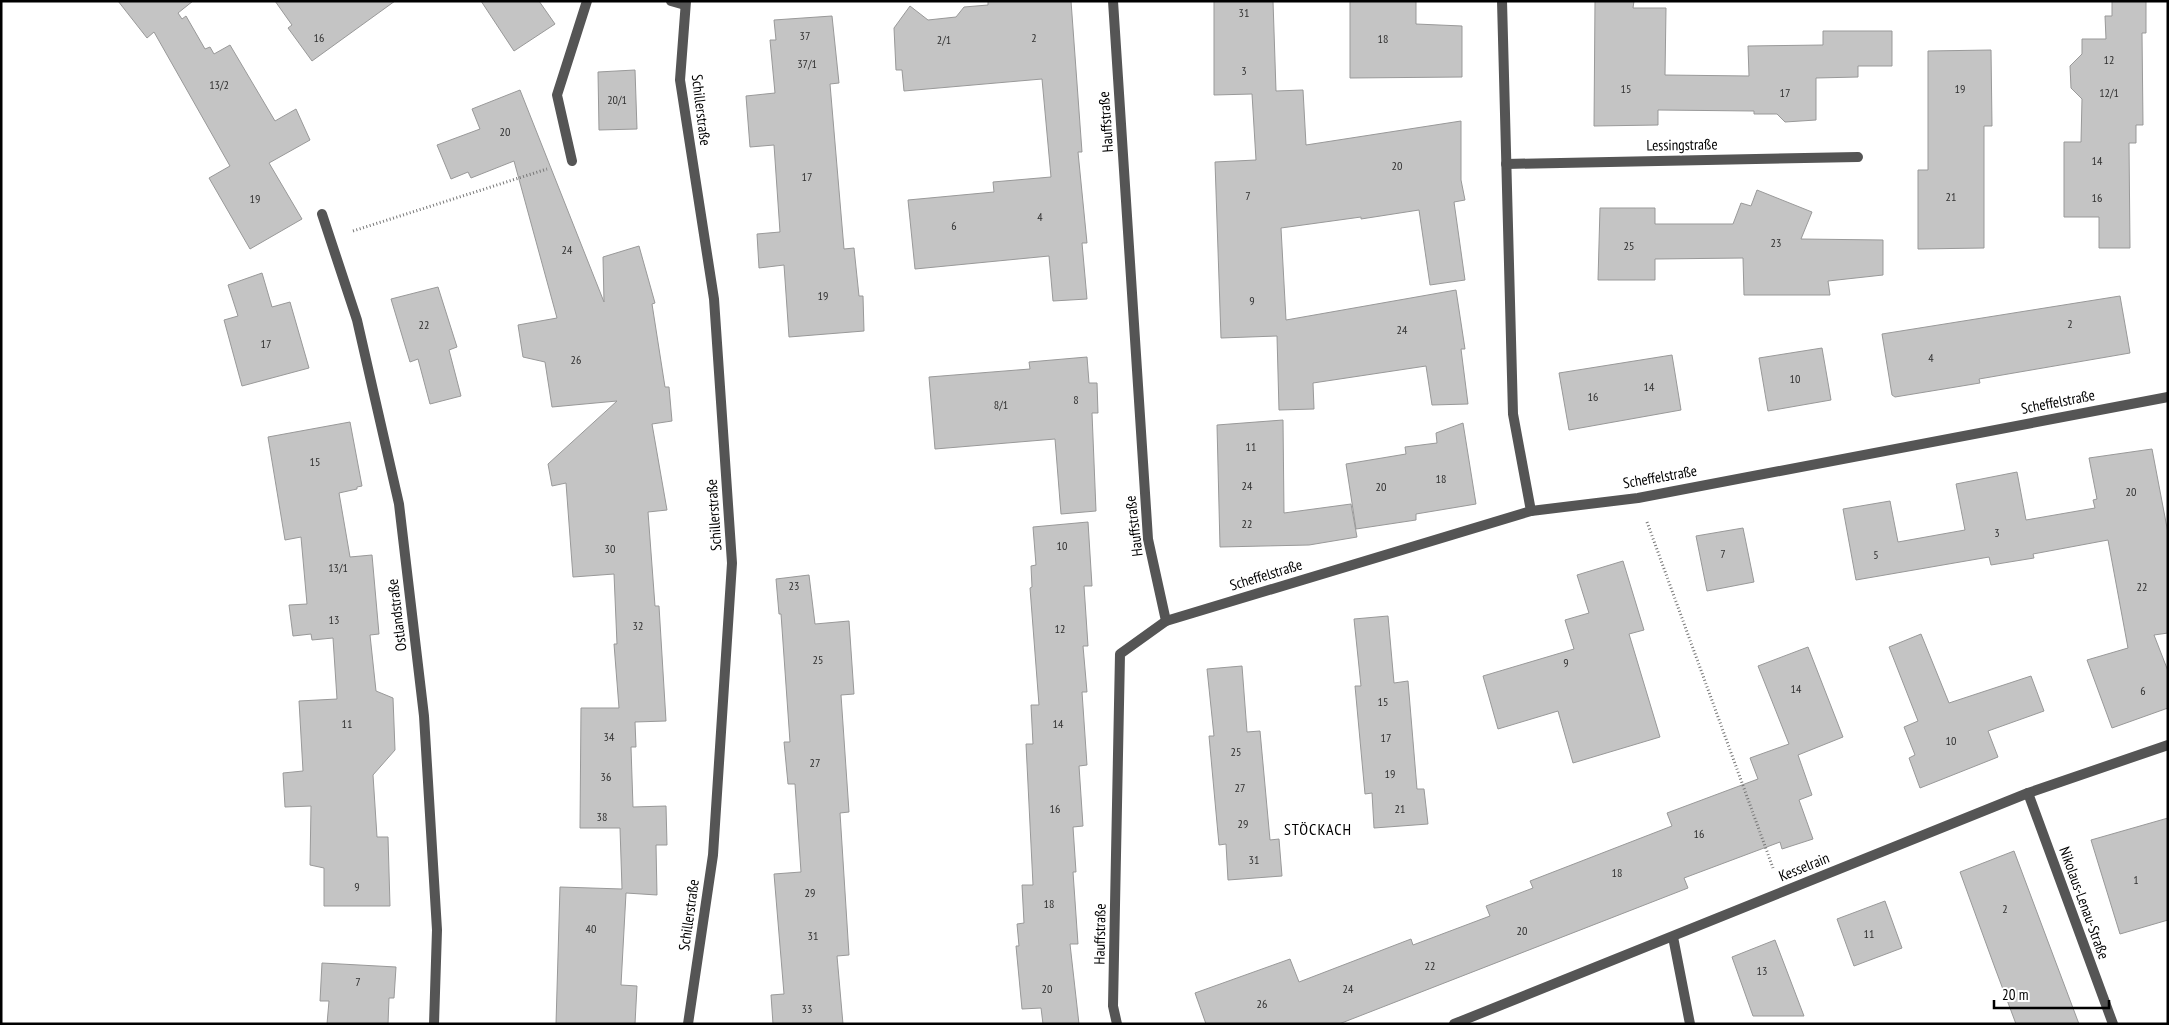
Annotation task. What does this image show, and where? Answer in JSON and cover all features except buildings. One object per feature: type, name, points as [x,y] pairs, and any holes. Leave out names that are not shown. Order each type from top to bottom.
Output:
[{"type":"street","points":[[572,161],[557,95],[587,1]]},
{"type":"street","name":"Schillerstraße","points":[[671,1],[685,3],[680,80],[714,299],[732,563],[713,855],[688,1024]]},
{"type":"street","name":"Hauffstraße","points":[[1113,1],[1148,539],[1166,621],[1120,654],[1113,1006],[1117,1024]]},
{"type":"street","points":[[1502,1],[1513,414],[1532,511]]},
{"type":"street","name":"Lessingstraße","points":[[1506,164],[1858,157]]},
{"type":"street","name":"Ostlandstraße","points":[[322,214],[357,320],[399,504],[424,716],[437,930],[434,1024]]},
{"type":"street","name":"Scheffelstraße","points":[[1166,621],[1532,511],[1638,498],[2168,397]]},
{"type":"street","name":"Kesselrain","points":[[1454,1024],[2028,793],[2168,745]]},
{"type":"street","name":"Nikolaus-Lenau-Straße","points":[[2028,793],[2113,1024]]},
{"type":"street","points":[[1673,937],[1690,1024]]},
{"type":"path","points":[[331,238],[572,161]]},
{"type":"path","points":[[1638,498],[1782,891]]},
{"type":"district","name":"STÖCKACH","points":[[1318,829]]}]
